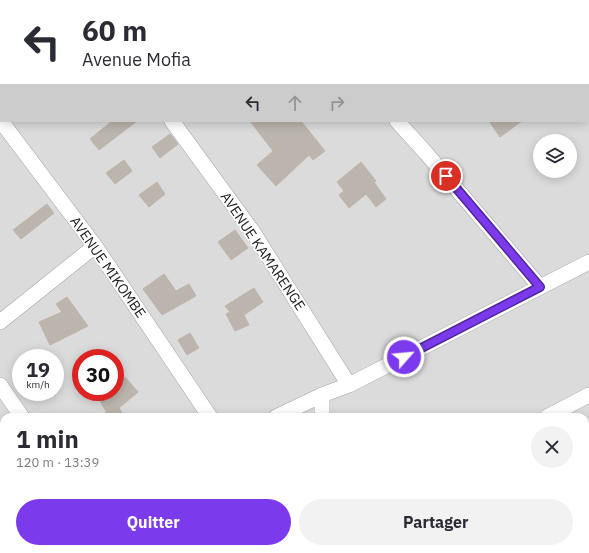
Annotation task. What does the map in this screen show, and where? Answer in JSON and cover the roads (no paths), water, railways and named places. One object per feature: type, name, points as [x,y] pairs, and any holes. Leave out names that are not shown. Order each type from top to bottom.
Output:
[{"type":"street","name":"AVENUE MIKOMBE","points":[[2,122],[95,246],[207,413]]},
{"type":"street","name":"AVENUE KAMARENGE","points":[[173,122],[253,232],[349,385]]},
{"type":"street","points":[[398,122],[540,287]]},
{"type":"street","points":[[0,322],[95,246]]},
{"type":"street","points":[[284,413],[322,394],[349,385],[589,262]]},
{"type":"street","points":[[0,385],[19,413]]},
{"type":"street","points":[[322,394],[322,413]]},
{"type":"street","points":[[555,413],[589,395]]}]
